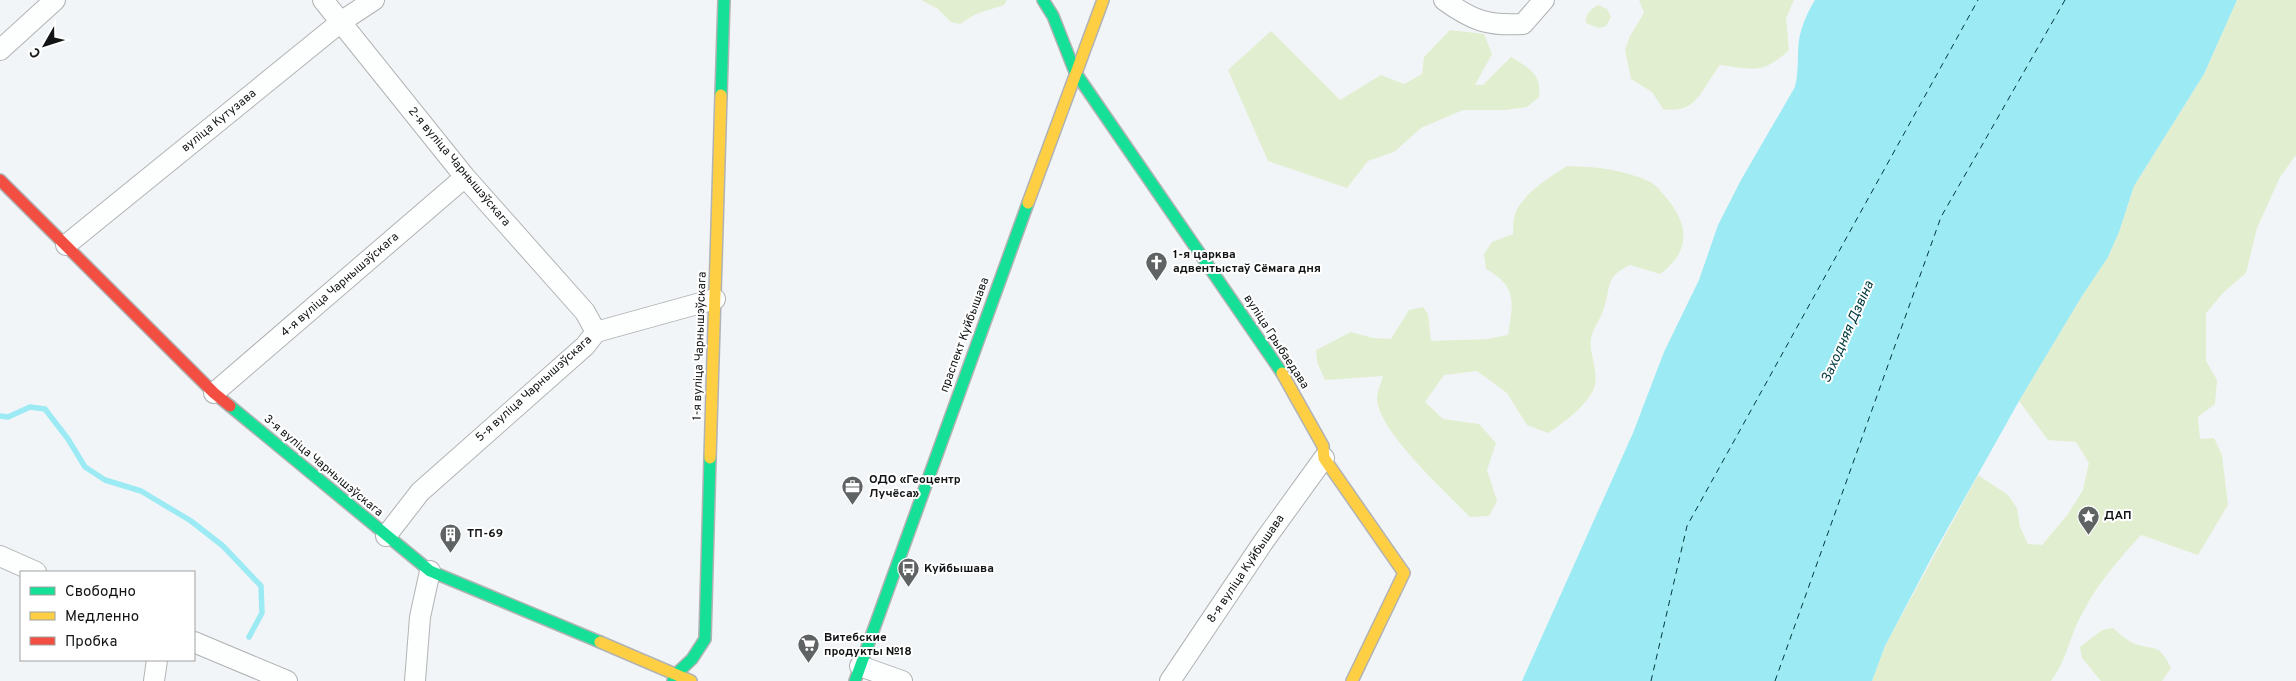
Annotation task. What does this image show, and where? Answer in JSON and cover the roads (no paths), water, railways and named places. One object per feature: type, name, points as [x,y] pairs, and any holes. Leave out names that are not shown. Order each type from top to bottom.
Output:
[{"type":"street","points":[[0,50],[54,0]]},
{"type":"street","name":"2-я вуліца Чарнышэўскага","points":[[323,0],[465,177],[585,312],[596,332]]},
{"type":"street","name":"вуліца Кутузава","points":[[66,245],[342,22],[374,0]]},
{"type":"street","name":"1-я вуліца Чарнышэўскага","points":[[674,678],[692,659],[704,639],[724,0]]},
{"type":"street","name":"вуліца Грыбаедава","points":[[1042,0],[1053,16],[1075,72],[1277,365],[1323,446],[1324,458],[1404,573],[1352,681]]},
{"type":"street","name":"праспект Куйбышава","points":[[858,674],[1075,72],[1103,0]]},
{"type":"street","points":[[1444,0],[1461,12],[1481,21],[1497,25],[1524,24],[1544,0]]},
{"type":"street","name":"4-я вуліца Чарнышэўскага","points":[[214,393],[465,177]]},
{"type":"street","name":"3-я вуліца Чарнышэўскага","points":[[0,180],[214,393],[430,571],[674,678],[691,681]]},
{"type":"street","name":"5-я вуліца Чарнышэўскага","points":[[386,536],[420,492],[585,346],[596,332],[715,299]]},
{"type":"street","name":"8-я вуліца Куйбышава","points":[[1170,681],[1264,541],[1324,458]]},
{"type":"street","points":[[0,556],[34,571]]},
{"type":"street","points":[[415,681],[420,618],[430,571]]},
{"type":"street","points":[[195,642],[287,681]]},
{"type":"street","points":[[154,681],[157,661]]},
{"type":"street","points":[[858,674],[902,681]]},
{"type":"water","name":"Заходняя Дзвіна","points":[[1815,0],[2237,0],[2204,74],[2134,186],[2119,232],[2108,257],[2082,296],[2019,401],[1935,551],[1885,646],[1872,681],[1522,681],[1633,433],[1664,352],[1699,280],[1718,225],[1741,180],[1795,87],[1800,35],[1805,19]]},
{"type":"waterway","points":[[0,416],[8,417],[30,407],[45,409],[68,439],[85,467],[105,480],[141,491],[191,521],[223,546],[261,586],[262,613],[249,637]]},
{"type":"place","name":"1-я царква адвентыстаў Сёмага дня","points":[[1157,281]]},
{"type":"place","name":"ОДО «Геоцентр Лучёса»","points":[[853,506]]},
{"type":"place","name":"ДАП","points":[[2088,535]]},
{"type":"place","name":"ТП-69","points":[[451,553]]},
{"type":"place","name":"Куйбышава","points":[[908,588]]},
{"type":"place","name":"Витебские продукты №18","points":[[808,664]]}]
